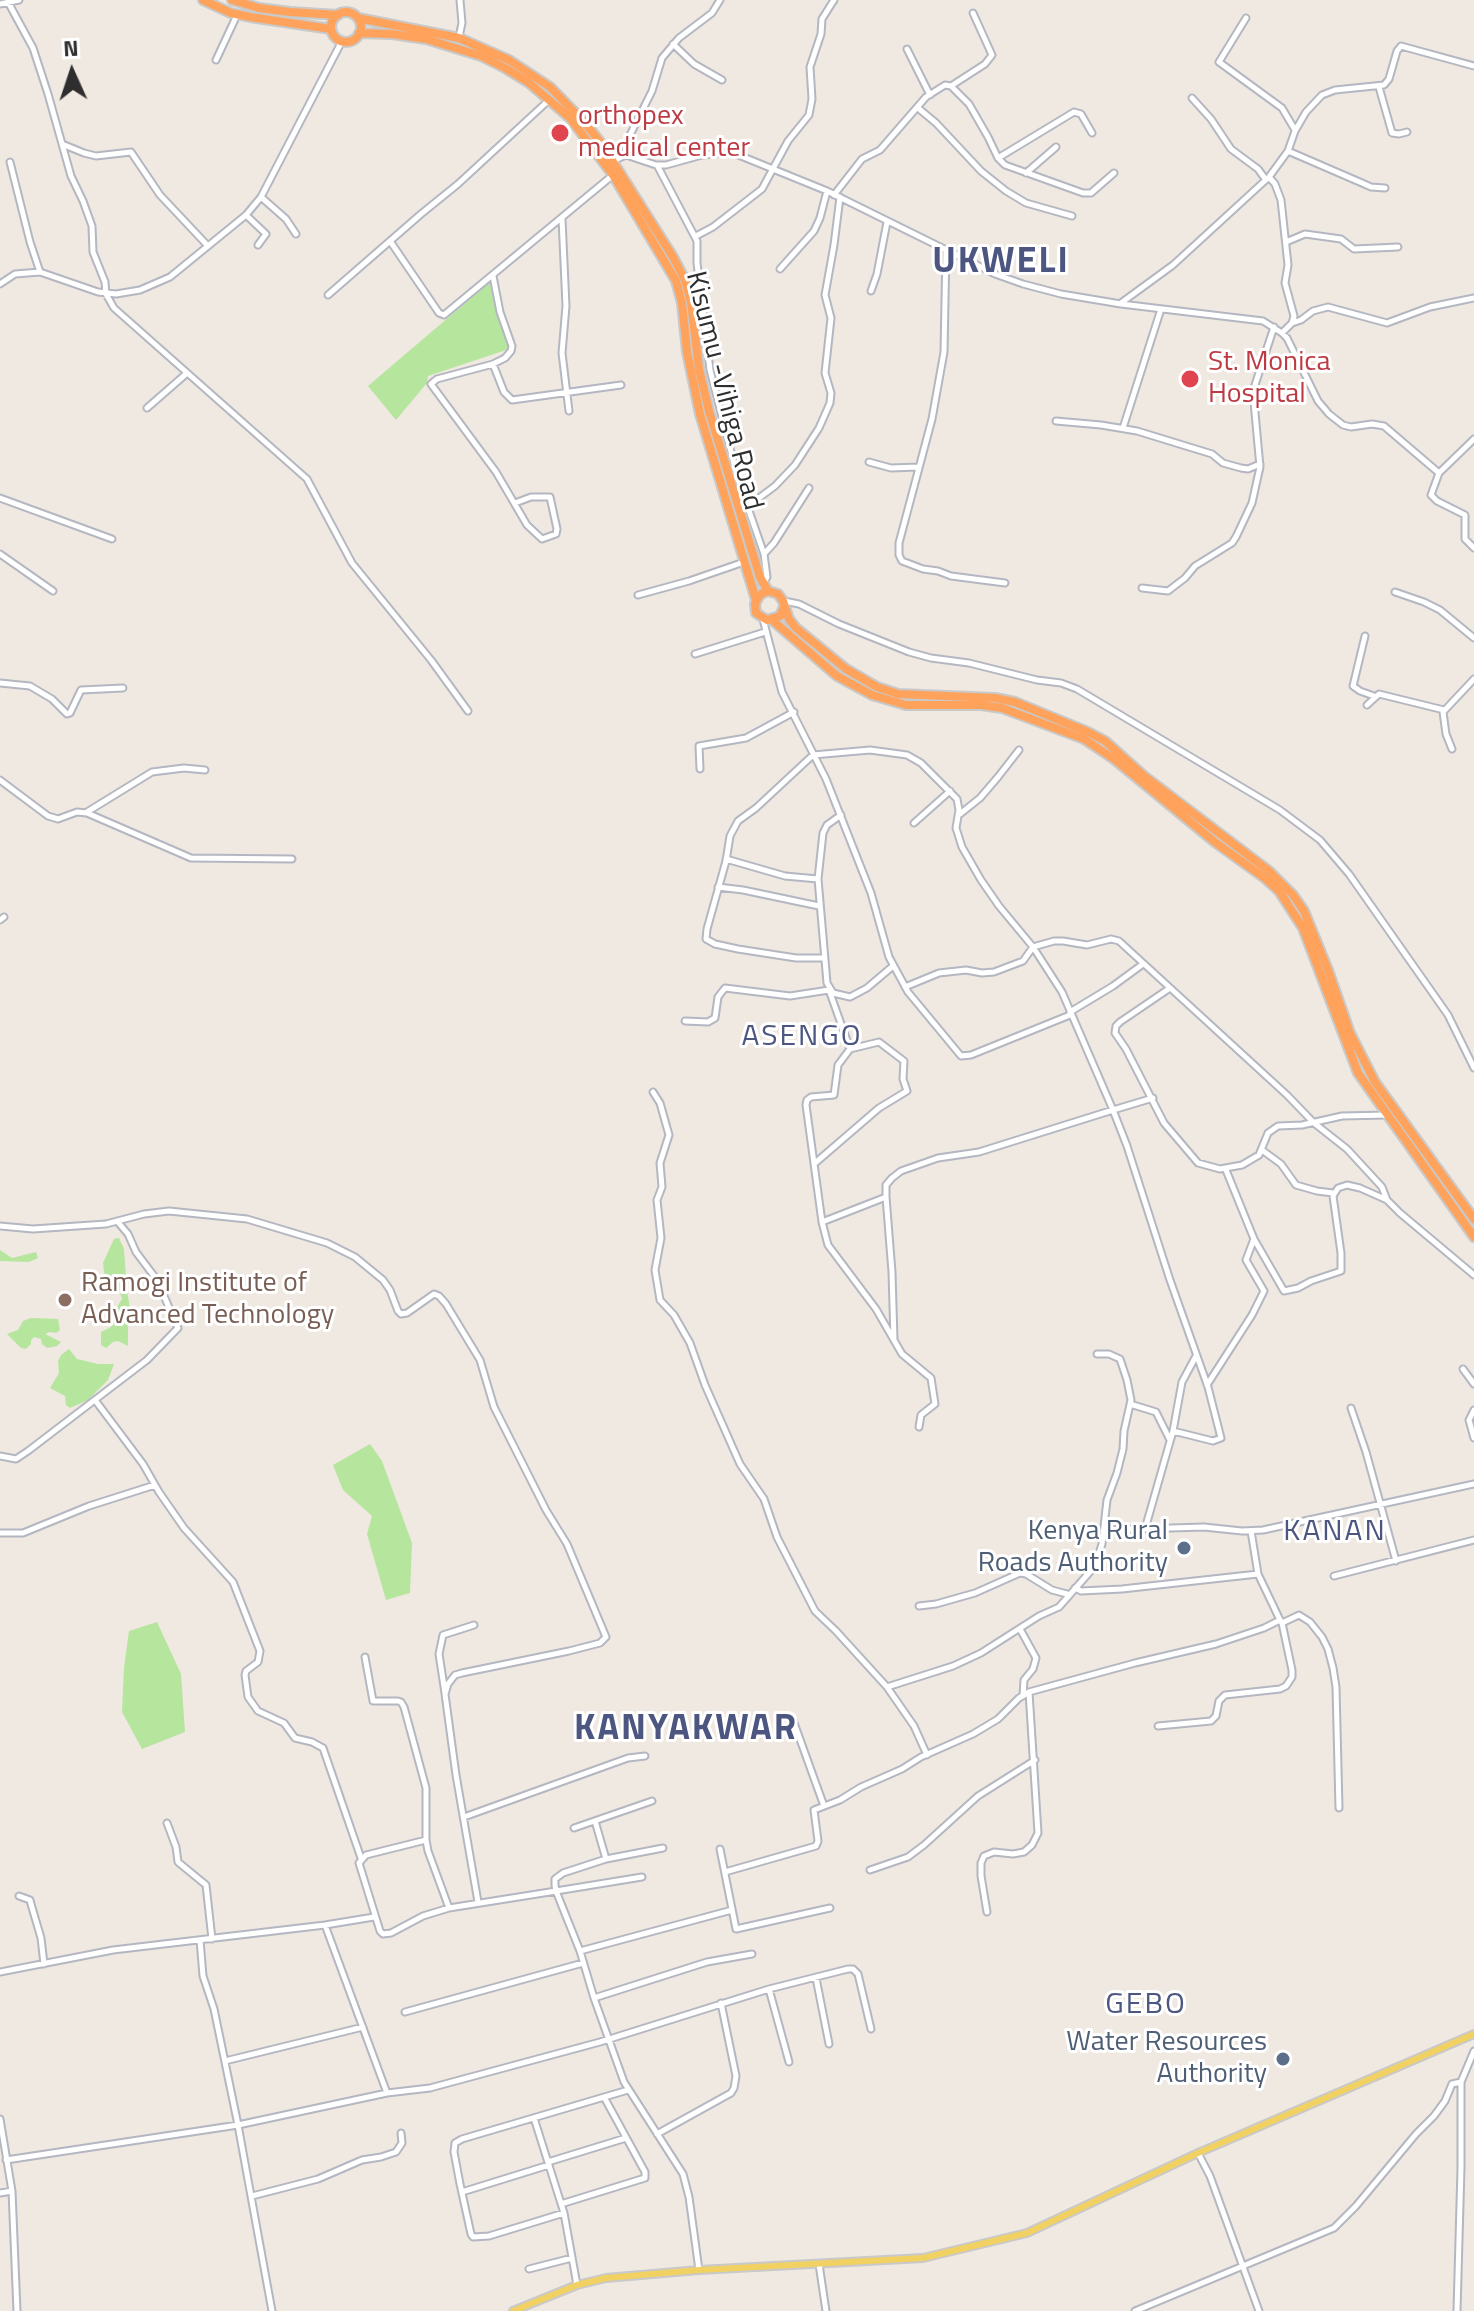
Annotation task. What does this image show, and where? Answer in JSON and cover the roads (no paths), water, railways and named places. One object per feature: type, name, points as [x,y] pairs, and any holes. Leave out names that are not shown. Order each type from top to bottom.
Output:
[{"type":"highway","points":[[203,0],[237,14],[331,29]]},
{"type":"highway","points":[[232,0],[290,12],[350,13],[360,23],[359,33],[353,40],[342,41],[331,29],[332,21],[338,15]]},
{"type":"highway","name":"Kisumu -Vihiga Road","points":[[358,18],[459,38],[509,60],[550,87],[585,123],[613,161],[687,285],[695,345],[709,411],[765,588]]},
{"type":"highway","name":"Kisumu -Vihiga Road","points":[[359,33],[426,39],[468,51],[505,68],[528,82],[570,118],[613,175],[678,287],[700,414],[756,600]]},
{"type":"highway","points":[[1474,1219],[1375,1082],[1350,1033],[1304,911],[1269,871],[1144,776],[1105,741],[1015,702],[898,694],[877,687],[821,651],[793,624],[778,594],[765,588],[756,600],[755,609],[837,676],[872,695],[906,705],[1002,708],[1084,739],[1114,759],[1216,843],[1255,869],[1279,891],[1298,917],[1358,1073],[1474,1237]]},
{"type":"highway","points":[[767,620],[780,616],[784,604]]},
{"type":"main road","points":[[513,2311],[577,2285],[629,2275],[923,2258],[1027,2233],[1198,2153],[1474,2034]]},
{"type":"street","points":[[0,4],[19,0]]},
{"type":"street","points":[[459,38],[462,23],[460,0]]},
{"type":"street","points":[[626,155],[625,145],[652,91],[662,58],[688,30],[712,13],[720,0]]},
{"type":"street","points":[[695,236],[713,227],[760,191],[788,141],[811,109],[810,67],[821,34],[822,19],[834,0]]},
{"type":"street","points":[[8,2],[33,48],[71,176],[92,226],[93,249],[106,294],[119,314],[307,479],[352,563],[468,711]]},
{"type":"street","points":[[951,86],[985,64],[992,55],[973,13]]},
{"type":"street","points":[[216,60],[237,14]]},
{"type":"street","points":[[1246,18],[1219,62],[1282,108],[1295,131]]},
{"type":"street","points":[[0,284],[15,274],[40,272],[106,294],[133,292],[157,284],[184,267],[246,215],[261,197],[342,41]]},
{"type":"street","points":[[673,44],[694,64],[722,80]]},
{"type":"street","points":[[1121,304],[1173,265],[1268,178],[1288,151],[1295,131],[1314,102],[1328,92],[1384,85],[1401,46],[1474,66]]},
{"type":"street","points":[[907,49],[930,95]]},
{"type":"street","points":[[780,269],[814,231],[834,194],[862,159],[880,150],[930,95],[945,85],[951,86],[977,117],[1002,163],[1088,193],[1095,191],[1114,173]]},
{"type":"street","points":[[1379,87],[1392,133],[1407,132]]},
{"type":"street","points":[[1192,98],[1231,149],[1275,184],[1281,200],[1288,265],[1285,283],[1293,310],[1292,323]]},
{"type":"street","points":[[328,295],[469,175],[550,99]]},
{"type":"street","points":[[918,108],[981,171],[1006,191],[1026,203],[1072,216]]},
{"type":"street","points":[[998,158],[1074,112],[1081,114],[1092,133]]},
{"type":"street","points":[[61,144],[96,156],[131,152],[160,195],[209,246]]},
{"type":"street","points":[[1026,173],[1056,147]]},
{"type":"street","points":[[1288,151],[1371,187],[1385,188]]},
{"type":"street","points":[[613,161],[626,155],[666,165],[702,155],[736,154],[834,194],[995,274],[1023,284],[1121,304],[1255,319],[1274,327],[1287,338],[1309,386],[1329,414],[1351,427],[1384,426],[1439,473]]},
{"type":"street","points":[[10,162],[40,272]]},
{"type":"street","points":[[657,165],[695,236],[710,370],[722,422],[764,554],[765,588]]},
{"type":"street","points":[[390,241],[442,316],[613,175]]},
{"type":"street","points":[[747,507],[775,486],[795,465],[819,428],[830,403],[830,388],[825,373],[831,318],[825,295],[834,245],[834,194]]},
{"type":"street","points":[[261,197],[286,219],[296,234]]},
{"type":"street","points":[[246,215],[266,234],[258,245]]},
{"type":"street","points":[[562,218],[566,315],[562,353],[569,411]]},
{"type":"street","points":[[871,291],[887,222]]},
{"type":"street","points":[[1286,242],[1305,234],[1341,239],[1354,249],[1398,247]]},
{"type":"street","points":[[946,249],[944,352],[932,419],[899,543],[899,558],[909,565],[951,576],[1005,583]]},
{"type":"street","points":[[493,276],[512,349],[505,358],[493,364],[437,379],[431,384],[487,460],[524,521],[540,538],[556,534],[550,497],[531,497],[515,503]]},
{"type":"street","points":[[1282,333],[1313,311],[1333,307],[1387,323],[1430,307],[1474,298]]},
{"type":"street","points":[[1123,428],[1161,309]]},
{"type":"street","points":[[1142,588],[1168,591],[1195,566],[1232,543],[1252,503],[1260,464],[1253,391],[1274,327]]},
{"type":"street","points":[[493,364],[504,392],[512,400],[621,385]]},
{"type":"street","points":[[147,408],[186,374]]},
{"type":"street","points":[[1056,421],[1123,428],[1212,454],[1223,463],[1241,468],[1248,469],[1260,464]]},
{"type":"street","points":[[1474,439],[1439,473],[1431,495],[1463,513],[1466,518],[1465,539],[1474,548]]},
{"type":"street","points":[[869,462],[891,468],[918,467]]},
{"type":"street","points":[[764,554],[809,488]]},
{"type":"street","points":[[0,498],[112,539]]},
{"type":"street","points":[[0,554],[53,591]]},
{"type":"street","points":[[638,595],[745,561]]},
{"type":"street","points":[[1395,592],[1440,610],[1474,638]]},
{"type":"street","points":[[784,604],[799,604],[909,652],[1061,683],[1077,689],[1280,810],[1320,840],[1349,874],[1448,1015],[1474,1068]]},
{"type":"street","points":[[767,620],[765,632],[782,692],[841,815],[871,893],[893,966],[905,987],[961,1056],[971,1055],[1070,1014],[1143,964]]},
{"type":"street","points":[[695,654],[765,632]]},
{"type":"street","points":[[1365,636],[1353,686],[1374,696],[1381,694],[1444,710]]},
{"type":"street","points":[[1452,749],[1442,716],[1444,710],[1474,679]]},
{"type":"street","points":[[0,683],[30,686],[52,699],[67,714],[81,690],[123,688]]},
{"type":"street","points":[[1367,705],[1374,696]]},
{"type":"street","points":[[700,769],[699,746],[746,738],[794,712]]},
{"type":"street","points":[[824,958],[796,958],[708,941],[705,935],[730,836],[736,824],[813,755],[870,750],[907,755],[921,763],[957,799],[957,833],[969,859],[1062,992],[1113,1110],[1207,1385],[1221,1438],[1213,1441],[1173,1431]]},
{"type":"street","points":[[959,815],[980,798],[1019,750]]},
{"type":"street","points":[[87,813],[152,772],[184,768],[205,770]]},
{"type":"street","points":[[0,780],[48,816],[58,819],[77,812],[87,813],[191,858],[292,859]]},
{"type":"street","points":[[914,823],[950,791]]},
{"type":"street","points":[[841,815],[827,825],[823,833],[818,879],[819,906],[829,990],[850,1049]]},
{"type":"street","points":[[726,859],[785,876],[818,879]]},
{"type":"street","points":[[718,887],[819,906]]},
{"type":"street","points":[[905,987],[939,973],[966,970],[992,973],[1023,961],[1033,947],[1054,941],[1087,945],[1115,939],[1314,1123],[1347,1149],[1382,1187],[1387,1200]]},
{"type":"street","points":[[685,1021],[708,1022],[715,1018],[718,997],[725,988],[790,996],[829,990],[846,998],[879,980],[893,966]]},
{"type":"street","points":[[1170,988],[1120,1022],[1115,1033],[1164,1123],[1191,1156],[1205,1166],[1226,1170],[1248,1163],[1259,1155],[1268,1133],[1274,1127],[1314,1123],[1342,1116],[1388,1115]]},
{"type":"street","points":[[813,1164],[879,1108],[907,1090],[903,1079],[904,1061],[884,1044],[874,1042],[850,1049],[838,1065],[834,1095],[807,1100],[808,1131],[813,1164],[822,1222],[828,1245],[876,1309],[902,1354],[933,1381],[935,1404],[921,1415],[919,1427]]},
{"type":"street","points":[[653,1092],[660,1103],[669,1135],[660,1163],[662,1187],[657,1200],[661,1238],[655,1270],[660,1300],[674,1315],[690,1343],[740,1464],[764,1499],[777,1537],[815,1611],[887,1687],[914,1726],[927,1755]]},
{"type":"street","points":[[894,1340],[886,1197],[888,1182],[901,1171],[938,1158],[979,1152],[1153,1098]]},
{"type":"street","points":[[1262,1150],[1281,1164],[1296,1185],[1333,1193],[1341,1187],[1354,1186],[1387,1200],[1474,1275]]},
{"type":"street","points":[[1226,1170],[1254,1239],[1284,1291],[1340,1272],[1333,1193]]},
{"type":"street","points":[[822,1222],[886,1197]]},
{"type":"street","points":[[0,1226],[33,1229],[117,1221],[169,1211],[247,1219],[327,1243],[355,1257],[383,1280],[401,1314],[407,1313],[432,1294],[439,1296],[480,1360],[494,1407],[546,1510],[567,1544],[606,1637],[600,1643],[569,1651],[455,1675],[450,1679],[445,1694]]},
{"type":"street","points":[[0,1456],[17,1458],[147,1360],[179,1327],[157,1280],[117,1221]]},
{"type":"street","points":[[1207,1385],[1264,1291],[1246,1260],[1254,1239]]},
{"type":"street","points":[[887,1687],[968,1660],[1059,1607],[1095,1566],[1130,1404],[1130,1392],[1120,1359],[1109,1354],[1097,1354]]},
{"type":"street","points":[[1145,1529],[1173,1431],[1182,1382],[1196,1356]]},
{"type":"street","points":[[1463,1369],[1474,1384]]},
{"type":"street","points":[[95,1400],[143,1464],[184,1528],[233,1582],[260,1651],[258,1662],[246,1671],[248,1697],[258,1711],[284,1723],[295,1738],[323,1748],[361,1858],[360,1870],[380,1931],[387,1934],[423,1916],[478,1902],[642,1877]]},
{"type":"street","points":[[1130,1404],[1156,1412],[1170,1441]]},
{"type":"street","points":[[1351,1408],[1396,1561]]},
{"type":"street","points":[[1474,1410],[1469,1420],[1474,1438]]},
{"type":"street","points":[[1104,1530],[1204,1527],[1251,1531],[1474,1484]]},
{"type":"street","points":[[0,1533],[23,1533],[89,1506],[155,1485]]},
{"type":"street","points":[[1158,1726],[1211,1721],[1216,1716],[1219,1701],[1225,1695],[1280,1689],[1292,1677],[1281,1622],[1258,1574],[1251,1531]]},
{"type":"street","points":[[1334,1576],[1474,1540]]},
{"type":"street","points":[[919,1606],[975,1593],[1020,1573],[1052,1590],[1068,1594]]},
{"type":"street","points":[[1075,1588],[1081,1591],[1122,1589],[1258,1574]]},
{"type":"street","points":[[725,1872],[816,1846],[818,1841],[812,1811],[987,1726],[1026,1694],[1216,1644],[1299,1615],[1310,1622],[1328,1649],[1336,1687],[1339,1808]]},
{"type":"street","points":[[474,1625],[443,1635],[439,1654],[478,1902]]},
{"type":"street","points":[[987,1912],[981,1876],[984,1856],[994,1852],[1024,1852],[1038,1833],[1035,1760],[1024,1680],[1033,1669],[1036,1658],[1020,1629]]},
{"type":"street","points":[[365,1657],[373,1701],[398,1701],[404,1707],[426,1788],[426,1840],[449,1908]]},
{"type":"street","points":[[793,1720],[824,1806]]},
{"type":"street","points":[[464,1817],[628,1758],[645,1756]]},
{"type":"street","points":[[870,1870],[908,1857],[978,1796],[1035,1760]]},
{"type":"street","points":[[574,1828],[652,1801]]},
{"type":"street","points":[[595,1821],[606,1859]]},
{"type":"street","points":[[167,1823],[178,1862],[206,1885],[212,1939]]},
{"type":"street","points":[[361,1858],[426,1840]]},
{"type":"street","points":[[663,1848],[606,1859],[558,1875],[555,1879],[556,1891],[628,2090],[687,2183],[699,2270]]},
{"type":"street","points":[[720,1849],[738,1930],[830,1908]]},
{"type":"street","points":[[19,1896],[30,1900],[41,1938],[44,1964]]},
{"type":"street","points":[[580,1951],[732,1910]]},
{"type":"street","points":[[0,1972],[113,1950],[374,1917]]},
{"type":"street","points":[[325,1925],[387,2093]]},
{"type":"street","points":[[200,1940],[203,1976],[225,2061],[272,2311]]},
{"type":"street","points":[[594,1998],[707,1962],[752,1954]]},
{"type":"street","points":[[405,2012],[583,1963]]},
{"type":"street","points":[[6,2160],[238,2125],[387,2093],[430,2088],[848,1969],[856,1971],[871,2029]]},
{"type":"street","points":[[816,1978],[829,2044]]},
{"type":"street","points":[[769,1989],[789,2062]]},
{"type":"street","points":[[657,2134],[731,2093],[734,2088],[736,2076],[721,2003]]},
{"type":"street","points":[[225,2061],[363,2027]]},
{"type":"street","points":[[1457,2311],[1461,2082],[1474,2051]]},
{"type":"street","points":[[1135,2311],[1334,2228],[1434,2116],[1452,2084],[1461,2082]]},
{"type":"street","points":[[564,2213],[489,2236],[473,2237],[454,2152],[455,2143],[628,2090]]},
{"type":"street","points":[[561,2204],[645,2178],[645,2172],[604,2097]]},
{"type":"street","points":[[534,2118],[564,2213],[577,2285]]},
{"type":"street","points":[[0,2119],[12,2191],[17,2311]]},
{"type":"street","points":[[252,2196],[318,2179],[362,2160],[396,2152],[402,2143],[401,2133]]},
{"type":"street","points":[[462,2192],[626,2138]]},
{"type":"street","points":[[1198,2153],[1210,2176],[1259,2311]]},
{"type":"street","points":[[0,2193],[12,2191]]},
{"type":"street","points":[[529,2269],[572,2258]]},
{"type":"street","points":[[819,2264],[826,2311]]},
{"type":"place","name":"orthopex medical center","points":[[560,133]]},
{"type":"place","name":"St. Monica Hospital","points":[[1190,379]]},
{"type":"place","name":"Ramogi Institute of Advanced Technology","points":[[65,1300]]},
{"type":"place","name":"Kenya Rural Roads Authority","points":[[1184,1548]]},
{"type":"place","name":"Water Resources Authority","points":[[1283,2059]]},
{"type":"district","name":"UKWELI","points":[[1001,263]]},
{"type":"district","name":"ASENGO","points":[[802,1038]]},
{"type":"district","name":"KANAN","points":[[1335,1533]]},
{"type":"district","name":"KANYAKWAR","points":[[686,1730]]},
{"type":"district","name":"GEBO","points":[[1146,2006]]}]
